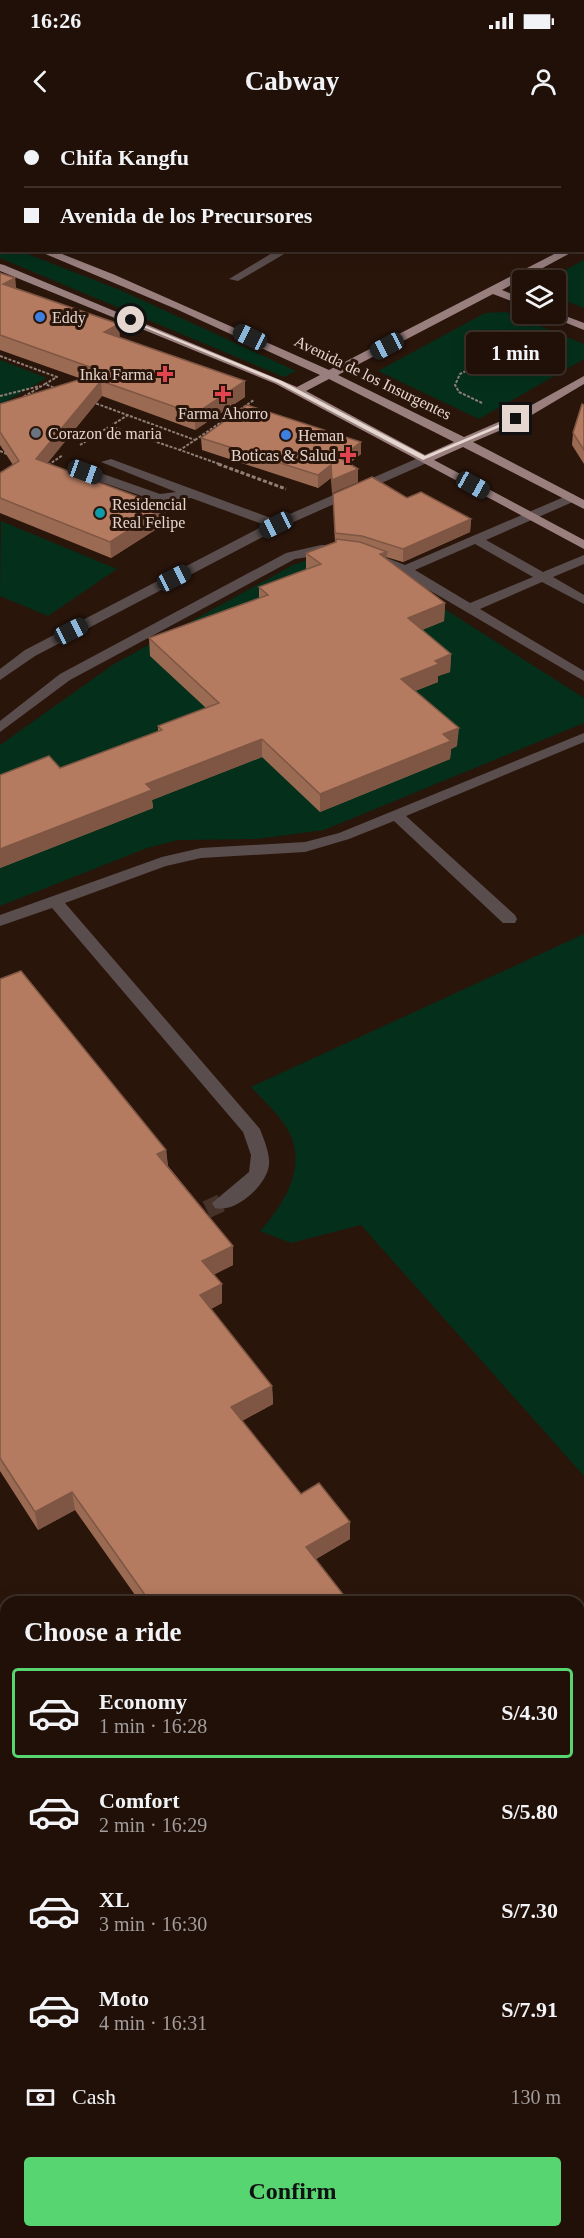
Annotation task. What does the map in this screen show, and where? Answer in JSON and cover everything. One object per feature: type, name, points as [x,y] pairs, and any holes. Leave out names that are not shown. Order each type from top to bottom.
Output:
[{"type":"main road","name":"Avenida de los Insurgentes","points":[[46,252],[192,310],[467,441],[584,505]]},
{"type":"main road","points":[[298,391],[567,252]]},
{"type":"main road","points":[[0,267],[298,391],[584,545]]},
{"type":"main road","points":[[492,290],[512,298]]},
{"type":"main road","points":[[566,320],[584,327]]},
{"type":"main road","points":[[425,459],[516,419],[584,379]]},
{"type":"street","points":[[234,279],[282,252]]},
{"type":"street","points":[[0,675],[30,653],[276,525],[425,459]]},
{"type":"street","points":[[107,462],[276,525]]},
{"type":"street","points":[[85,472],[159,498],[191,493]]},
{"type":"street","points":[[405,570],[572,498]]},
{"type":"street","points":[[477,540],[584,600]]},
{"type":"street","points":[[0,728],[65,677],[291,556],[321,549],[355,551],[405,570],[584,677]]},
{"type":"street","points":[[468,609],[584,559]]},
{"type":"street","points":[[0,921],[162,862],[201,853],[305,848],[344,836],[584,736]]},
{"type":"street","points":[[396,815],[509,919]]},
{"type":"street","points":[[55,901],[251,1129],[262,1154],[258,1175],[244,1190],[221,1203]]},
{"type":"path","points":[[516,419],[459,392],[455,385],[460,374],[515,348],[556,324]]},
{"type":"path","points":[[0,356],[57,377],[18,399]]},
{"type":"path","points":[[0,396],[45,384],[62,390]]},
{"type":"path","points":[[180,450],[263,394]]},
{"type":"path","points":[[90,400],[195,440]]},
{"type":"path","points":[[44,468],[128,415]]},
{"type":"path","points":[[110,426],[289,490]]},
{"type":"path","points":[[0,451],[11,455]]},
{"type":"green space","points":[[0,252],[23,252],[120,290],[296,371],[284,377],[0,258]]},
{"type":"green space","points":[[584,260],[584,308],[566,301],[565,270]]},
{"type":"green space","points":[[506,312],[512,314],[512,324],[535,324],[584,344],[584,359],[479,419],[378,371],[485,313]]},
{"type":"green space","points":[[0,360],[47,378],[0,405]]},
{"type":"green space","points":[[1,521],[117,569],[48,616],[0,596]]},
{"type":"green space","points":[[320,556],[368,560],[584,698],[584,723],[324,830],[257,839],[178,840],[147,848],[0,906],[0,745],[114,664],[293,565]]},
{"type":"green space","points":[[584,934],[584,1476],[361,1225],[291,1243],[260,1231],[285,1197],[294,1171],[295,1157],[294,1144],[288,1130],[276,1113],[251,1087]]},
{"type":"building","points":[[0,273],[15,278],[3,284],[119,324],[104,332],[245,381],[195,414],[101,381],[36,459],[165,507],[110,542],[0,498],[0,473],[19,461],[0,432],[0,404],[104,372],[0,335]]},
{"type":"building","points":[[582,404],[584,405],[584,450],[573,433]]},
{"type":"building","points":[[247,405],[361,442],[340,458],[358,469],[332,480],[331,465],[318,475],[201,438]]},
{"type":"building","points":[[372,477],[407,498],[421,492],[471,519],[403,549],[362,536],[335,533],[333,494]]},
{"type":"building","points":[[336,539],[360,542],[387,552],[380,554],[445,603],[408,618],[451,654],[435,661],[439,664],[401,679],[459,728],[443,734],[451,741],[320,794],[262,739],[146,784],[152,790],[0,849],[0,775],[49,756],[60,768],[162,730],[158,726],[219,703],[149,638],[268,595],[259,587],[321,564],[306,553],[336,542]]},
{"type":"building","points":[[21,971],[166,1150],[157,1154],[233,1246],[202,1261],[222,1284],[200,1295],[272,1386],[231,1407],[301,1494],[319,1483],[350,1522],[306,1547],[344,1596],[146,1596],[72,1492],[35,1512],[0,1458],[0,979]]},
{"type":"tunnel","points":[[182,1221],[221,1203]]},
{"type":"place","name":"Eddy","points":[[40,317]]},
{"type":"place","name":"Inka Farma","points":[[165,374]]},
{"type":"place","name":"Farma Ahorro","points":[[223,394]]},
{"type":"place","name":"Corazon de maria","points":[[36,433]]},
{"type":"place","name":"Heman","points":[[286,435]]},
{"type":"place","name":"Boticas & Salud","points":[[348,455]]},
{"type":"place","name":"Residencial Real Felipe","points":[[100,513]]},
{"type":"route","points":[[131,320],[280,382],[425,459],[516,419]]}]
